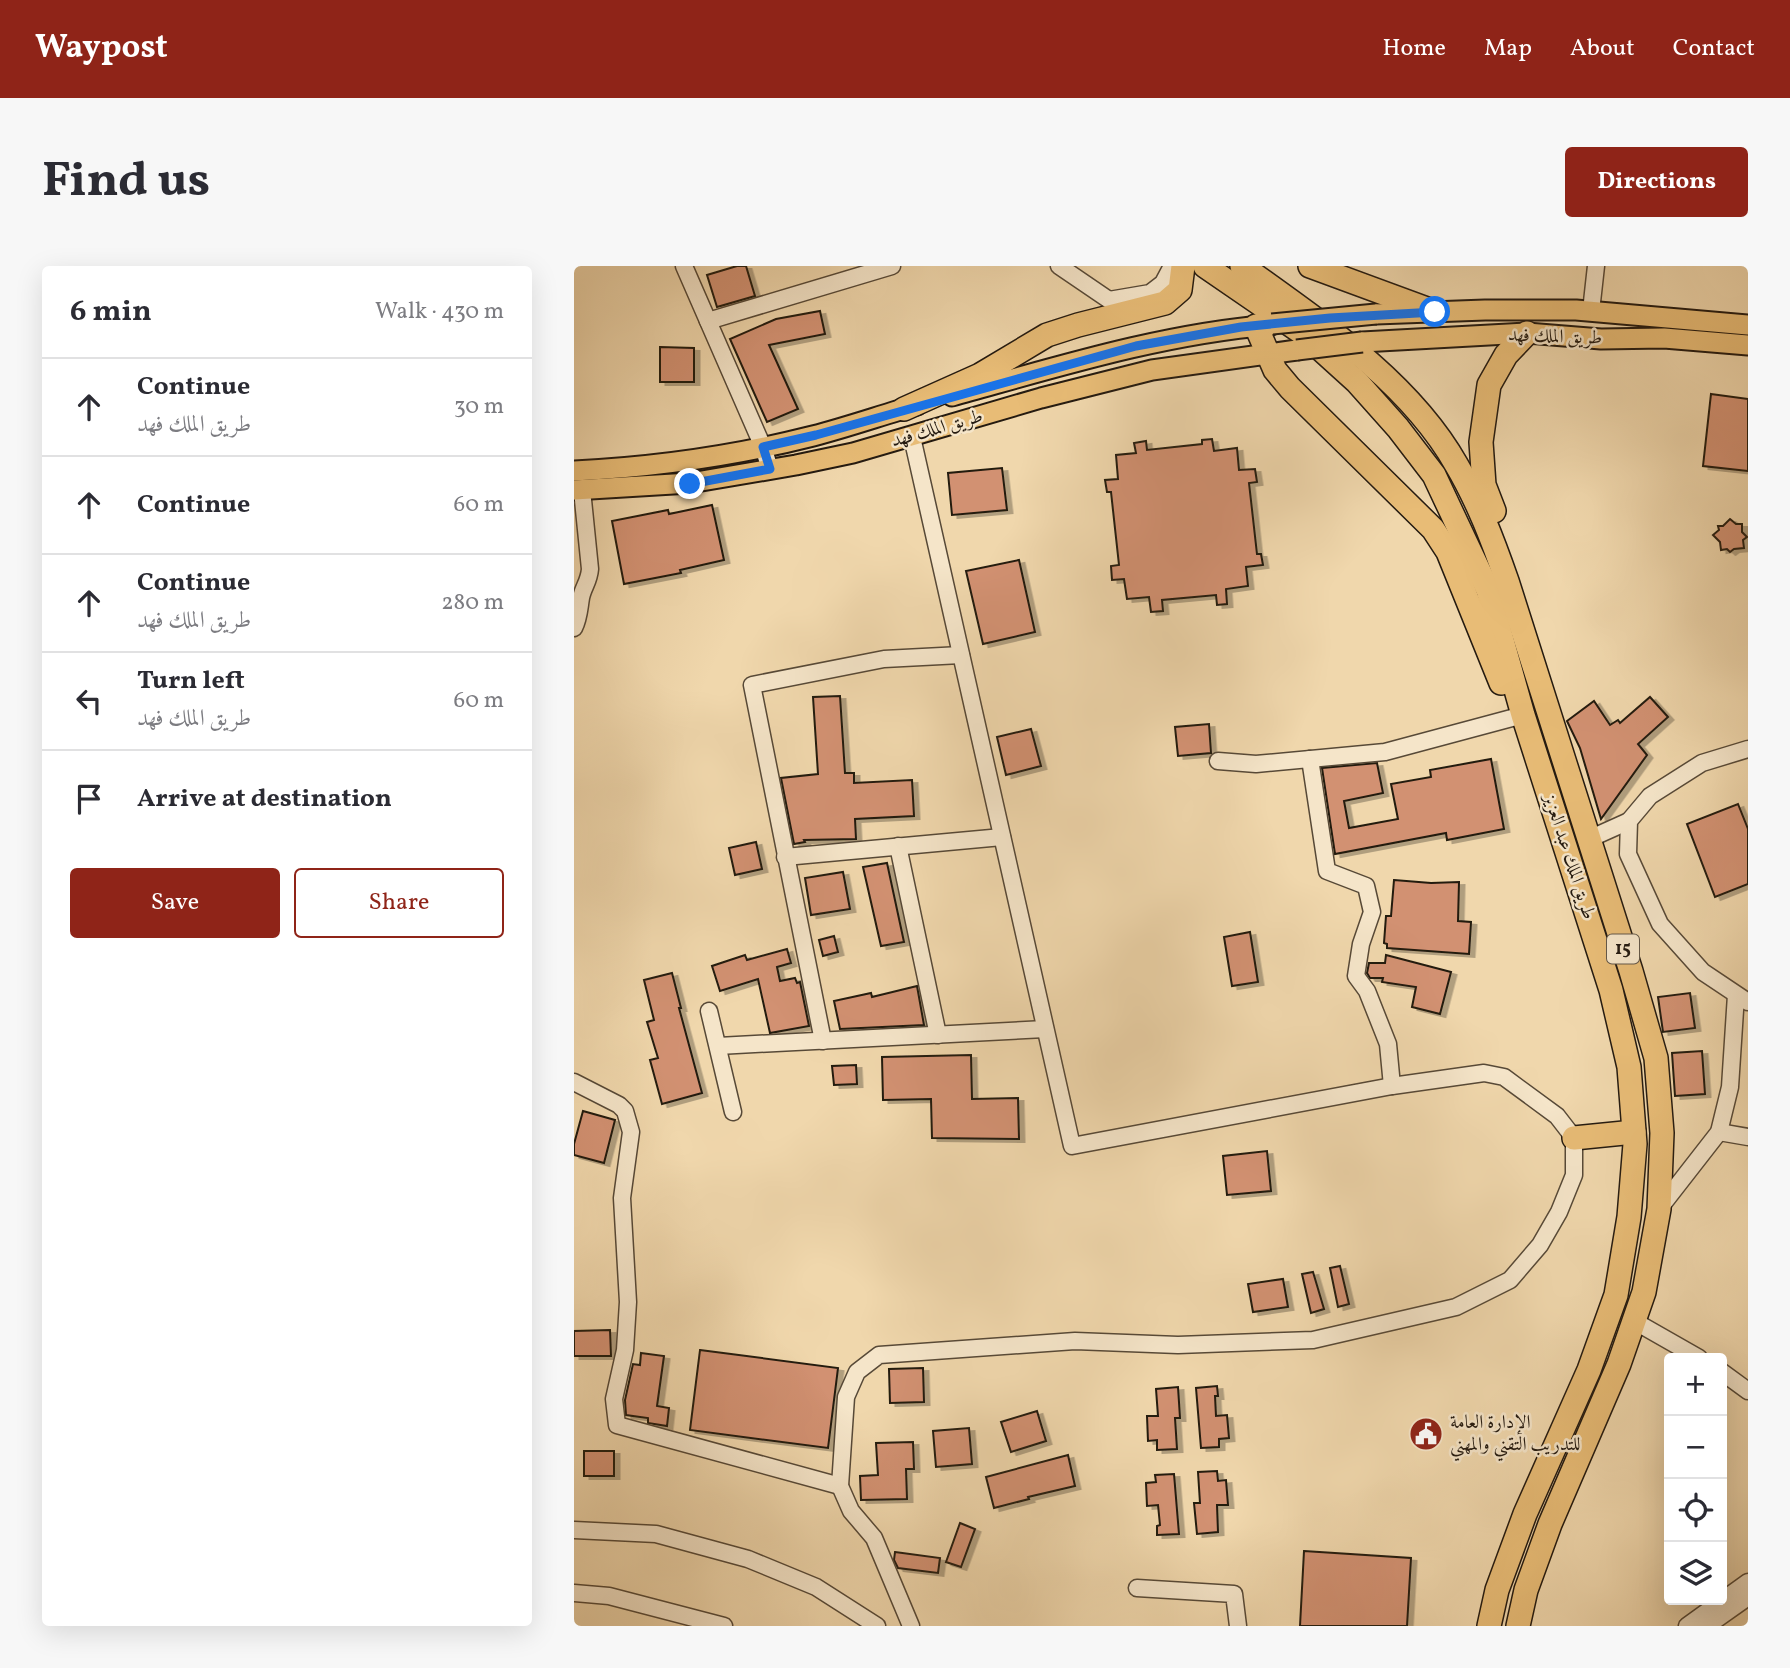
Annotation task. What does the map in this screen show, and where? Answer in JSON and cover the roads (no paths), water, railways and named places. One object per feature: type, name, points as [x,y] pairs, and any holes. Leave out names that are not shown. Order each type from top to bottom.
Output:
[{"type":"highway","points":[[904,409],[980,375],[1047,335],[1165,303],[1180,290],[1184,266]]},
{"type":"highway","name":"طريق الملك عبد العزيز","points":[[1205,266],[1304,334],[1322,350],[1357,382],[1398,428],[1434,475],[1488,590],[1523,715],[1611,990],[1629,1067],[1634,1132],[1629,1217],[1616,1295],[1589,1370],[1525,1514],[1497,1590],[1489,1626]]},
{"type":"highway","name":"طريق الملك عبد العزيز","points":[[1242,266],[1324,325],[1374,366],[1418,411],[1455,462],[1486,521],[1656,1058],[1662,1133],[1659,1209],[1644,1292],[1619,1364],[1550,1524],[1526,1590],[1518,1626]]},
{"type":"highway","points":[[1310,266],[1435,312]]},
{"type":"highway","points":[[1264,325],[1266,354],[1275,370],[1433,529],[1448,552],[1503,686],[1523,715]]},
{"type":"highway","points":[[1527,333],[1506,355],[1489,385],[1481,442],[1484,485],[1502,533],[1539,683]]},
{"type":"highway","points":[[1574,1138],[1634,1132]]},
{"type":"main road","name":"طريق الملك فهد","points":[[574,471],[680,463],[763,447],[816,435],[1136,346],[1264,325],[1376,314],[1591,311],[1748,326]]},
{"type":"main road","name":"طريق الملك فهد","points":[[578,490],[690,484],[853,453],[1041,398],[1152,370],[1297,350],[1362,342],[1527,333],[1601,339],[1664,338],[1748,345]]},
{"type":"street","points":[[684,266],[763,447],[770,469]]},
{"type":"street","points":[[708,321],[892,266]]},
{"type":"street","points":[[1059,266],[1109,300],[1150,293],[1163,283],[1172,266]]},
{"type":"street","points":[[1591,311],[1596,266]]},
{"type":"street","points":[[911,1626],[874,1538],[850,1511],[840,1486],[846,1397],[857,1372],[879,1354],[1074,1341],[1178,1345],[1313,1340],[1456,1307],[1510,1280],[1540,1245],[1559,1212],[1574,1175],[1574,1138],[1557,1116],[1504,1077],[1484,1073],[1392,1086],[1072,1146],[912,437]]},
{"type":"street","points":[[574,628],[580,615],[580,599],[589,581],[590,569],[578,490]]},
{"type":"street","points":[[823,1041],[751,685],[884,659],[961,655]]},
{"type":"street","points":[[1218,761],[1256,764],[1385,752],[1523,715]]},
{"type":"street","points":[[1588,839],[1629,821],[1650,796],[1702,763],[1748,749]]},
{"type":"street","points":[[1310,759],[1327,871],[1366,886],[1372,912],[1361,944],[1356,976],[1367,992],[1388,1044],[1392,1086]]},
{"type":"street","points":[[1629,821],[1628,854],[1660,924],[1703,972],[1742,998],[1730,1087],[1719,1132],[1659,1209]]},
{"type":"street","points":[[785,857],[1002,837]]},
{"type":"street","points":[[898,846],[938,1035]]},
{"type":"street","points":[[709,1011],[733,1112]]},
{"type":"street","points":[[718,1046],[1045,1029]]},
{"type":"street","points":[[574,1082],[619,1105],[625,1111],[631,1132],[622,1198],[628,1302],[625,1350],[614,1399],[617,1425],[840,1486]]},
{"type":"street","points":[[1719,1132],[1748,1136]]},
{"type":"street","points":[[1634,1321],[1690,1353]]},
{"type":"street","points":[[1727,1376],[1748,1391]]},
{"type":"street","points":[[574,1530],[656,1534],[748,1559],[816,1587],[877,1626]]},
{"type":"street","points":[[1687,1626],[1748,1581]]},
{"type":"street","points":[[1137,1588],[1234,1594],[1238,1626]]},
{"type":"street","points":[[574,1593],[609,1596],[724,1626]]},
{"type":"street","points":[[1707,1626],[1748,1597]]},
{"type":"place","name":"الإدارة العامة للتدريب التقني والمهني","points":[[1426,1434]]}]
